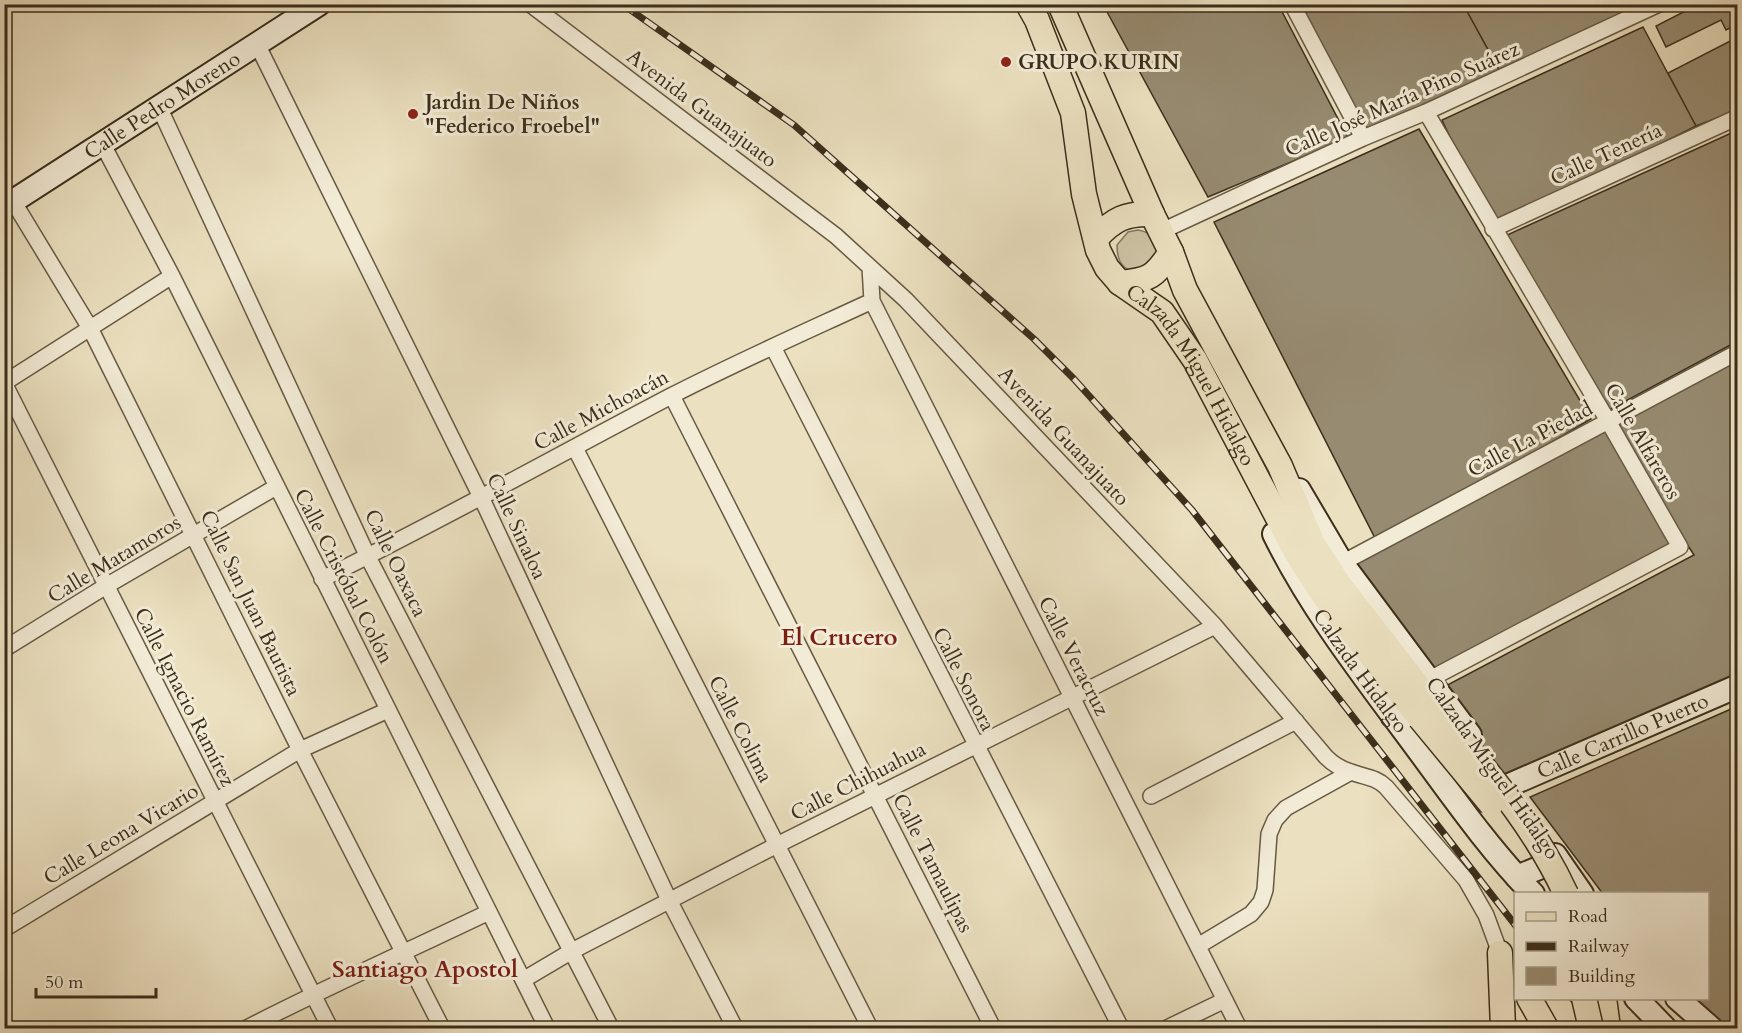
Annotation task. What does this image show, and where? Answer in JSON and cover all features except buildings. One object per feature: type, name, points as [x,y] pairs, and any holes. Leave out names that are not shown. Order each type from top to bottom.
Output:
[{"type":"main road","name":"Calzada Miguel Hidalgo","points":[[1063,6],[1185,290],[1280,466],[1313,544],[1427,713]]},
{"type":"main road","name":"Calzada Miguel Hidalgo","points":[[1033,12],[1073,113],[1084,194],[1098,250],[1107,268],[1120,283],[1162,312],[1195,360],[1297,554],[1324,596],[1427,713]]},
{"type":"main road","points":[[1096,238],[1107,226],[1121,218],[1136,214],[1162,232],[1163,265],[1152,277],[1120,283]]},
{"type":"main road","points":[[1427,713],[1507,823],[1542,878],[1547,892]]},
{"type":"main road","points":[[1427,713],[1513,805],[1554,868],[1565,892]]},
{"type":"main road","points":[[1500,953],[1514,974]]},
{"type":"main road","points":[[1500,953],[1503,1029]]},
{"type":"main road","points":[[1530,1000],[1546,1029]]},
{"type":"main road","points":[[1584,1000],[1591,1029]]},
{"type":"main road","points":[[1604,1000],[1608,1029]]},
{"type":"street","name":"Calle Pedro Moreno","points":[[9,204],[319,4]]},
{"type":"street","name":"Avenida Guanajuato","points":[[530,4],[826,229],[914,308],[1215,626],[1326,757],[1333,764],[1381,782],[1386,787],[1466,880],[1486,915],[1500,953]]},
{"type":"street","points":[[1292,4],[1363,138]]},
{"type":"street","name":"Calle José María Pino Suárez","points":[[1162,232],[1659,4]]},
{"type":"street","points":[[1033,12],[1063,6]]},
{"type":"street","name":"Calle Sinaloa","points":[[258,44],[481,497],[669,900],[735,1029]]},
{"type":"street","name":"Calle Oaxaca","points":[[159,107],[368,557],[611,1029]]},
{"type":"street","name":"Calle Alfareros","points":[[1426,112],[1680,548],[1430,679]]},
{"type":"street","name":"Calle Tenería","points":[[1493,229],[1737,117]]},
{"type":"street","name":"Calle Cristóbal Colón","points":[[102,143],[172,276],[523,980],[544,1028]]},
{"type":"street","name":"Calle San Juan Bautista","points":[[9,204],[90,328],[442,1029]]},
{"type":"street","points":[[870,267],[872,301]]},
{"type":"street","points":[[4,383],[172,276]]},
{"type":"street","name":"Calle Michoacán","points":[[322,579],[368,557],[672,396],[872,301]]},
{"type":"street","name":"Calle Veracruz","points":[[872,301],[1239,1029]]},
{"type":"street","name":"Calle Sonora","points":[[773,347],[1120,1029]]},
{"type":"street","name":"Calle La Piedad","points":[[1342,563],[1737,352]]},
{"type":"street","name":"Calle Ignacio Ramírez","points":[[4,383],[330,1029]]},
{"type":"street","name":"Calle Tamaulipas","points":[[672,396],[993,1029]]},
{"type":"street","name":"Calzada Hidalgo","points":[[1227,422],[1268,522],[1292,570],[1335,639],[1465,813],[1531,892]]},
{"type":"street","name":"Calle Colima","points":[[576,448],[870,1029]]},
{"type":"street","name":"Calzada Miguel Hidalgo","points":[[1280,466],[1295,484],[1342,563],[1430,679],[1581,892]]},
{"type":"street","name":"Calle Matamoros","points":[[4,648],[276,487]]},
{"type":"street","name":"Calle Chihuahua","points":[[523,980],[572,951],[669,900],[1215,626]]},
{"type":"street","name":"Calle Carrillo Puerto","points":[[1465,813],[1507,786],[1737,686]]},
{"type":"street","name":"Calle Leona Vicario","points":[[4,929],[300,750],[388,710]]},
{"type":"street","points":[[1151,795],[1296,722]]},
{"type":"street","points":[[1198,946],[1251,914],[1261,902],[1265,890],[1269,834],[1275,820],[1286,808],[1351,772]]},
{"type":"street","points":[[1517,877],[1546,865],[1556,857]]},
{"type":"street","points":[[247,1029],[312,994],[404,954],[489,912]]},
{"type":"street","points":[[1167,1029],[1225,1000]]},
{"type":"street","points":[[1638,1000],[1665,1029]]},
{"type":"street","points":[[1678,1000],[1711,1029]]},
{"type":"shaded area","points":[[1138,230],[1152,237],[1160,259],[1133,272],[1120,262],[1117,245],[1128,232]]},
{"type":"railway","points":[[622,4],[794,125],[1034,339],[1074,379],[1192,510],[1514,923]]},
{"type":"railway","points":[[1574,1000],[1596,1028]]},
{"type":"place","name":"GRUPO KURIN","points":[[1006,62]]},
{"type":"place","name":"Jardin De Niños \"Federico Froebel\"","points":[[413,114]]},
{"type":"district","name":"El Crucero","points":[[839,637]]},
{"type":"district","name":"Santiago Apostol","points":[[425,969]]}]
